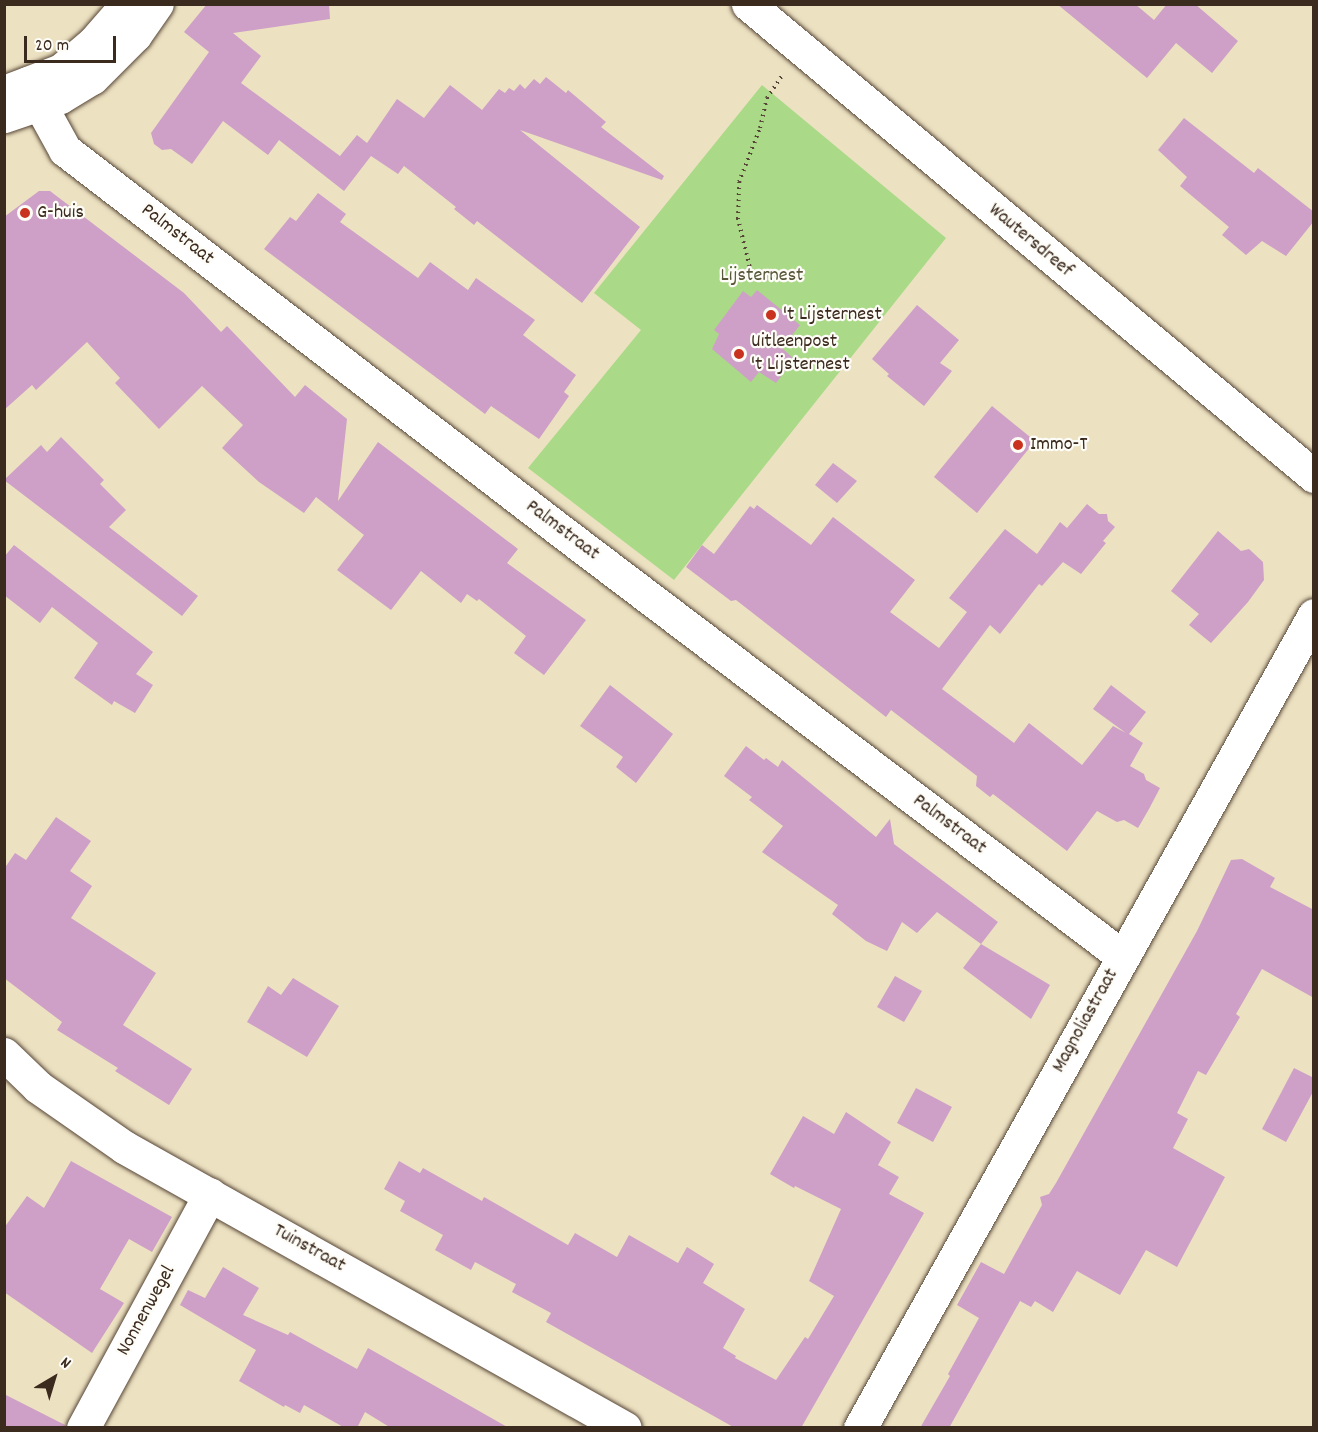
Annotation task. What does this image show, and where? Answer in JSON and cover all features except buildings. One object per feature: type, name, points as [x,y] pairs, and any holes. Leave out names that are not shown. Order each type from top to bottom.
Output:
[{"type":"street","points":[[4,116],[24,93],[61,70],[93,43],[127,4]]},
{"type":"street","points":[[24,93],[60,98],[92,78],[135,35],[157,4]]},
{"type":"street","name":"Wautersdreef","points":[[748,4],[943,170],[1314,476]]},
{"type":"street","name":"Palmstraat","points":[[24,93],[65,150],[552,524],[1122,956]]},
{"type":"street","name":"Magnoliastraat","points":[[860,1428],[1314,615]]},
{"type":"street","name":"Tuinstraat","points":[[4,1054],[38,1087],[124,1147],[626,1428]]},
{"type":"street","name":"Nonnenwegel","points":[[82,1428],[210,1194]]},
{"type":"path","points":[[751,272],[738,219],[739,182],[760,128],[767,98],[785,71],[804,51]]},
{"type":"green space","name":"Lijsternest","points":[[762,85],[946,238],[674,580],[528,468],[641,330],[594,293]]},
{"type":"place","name":"G-huis","points":[[25,213]]},
{"type":"place","name":"'t Lijsternest","points":[[771,315]]},
{"type":"place","name":"Uitleenpost 't Lijsternest","points":[[739,354]]},
{"type":"place","name":"Immo-T","points":[[1018,445]]}]
